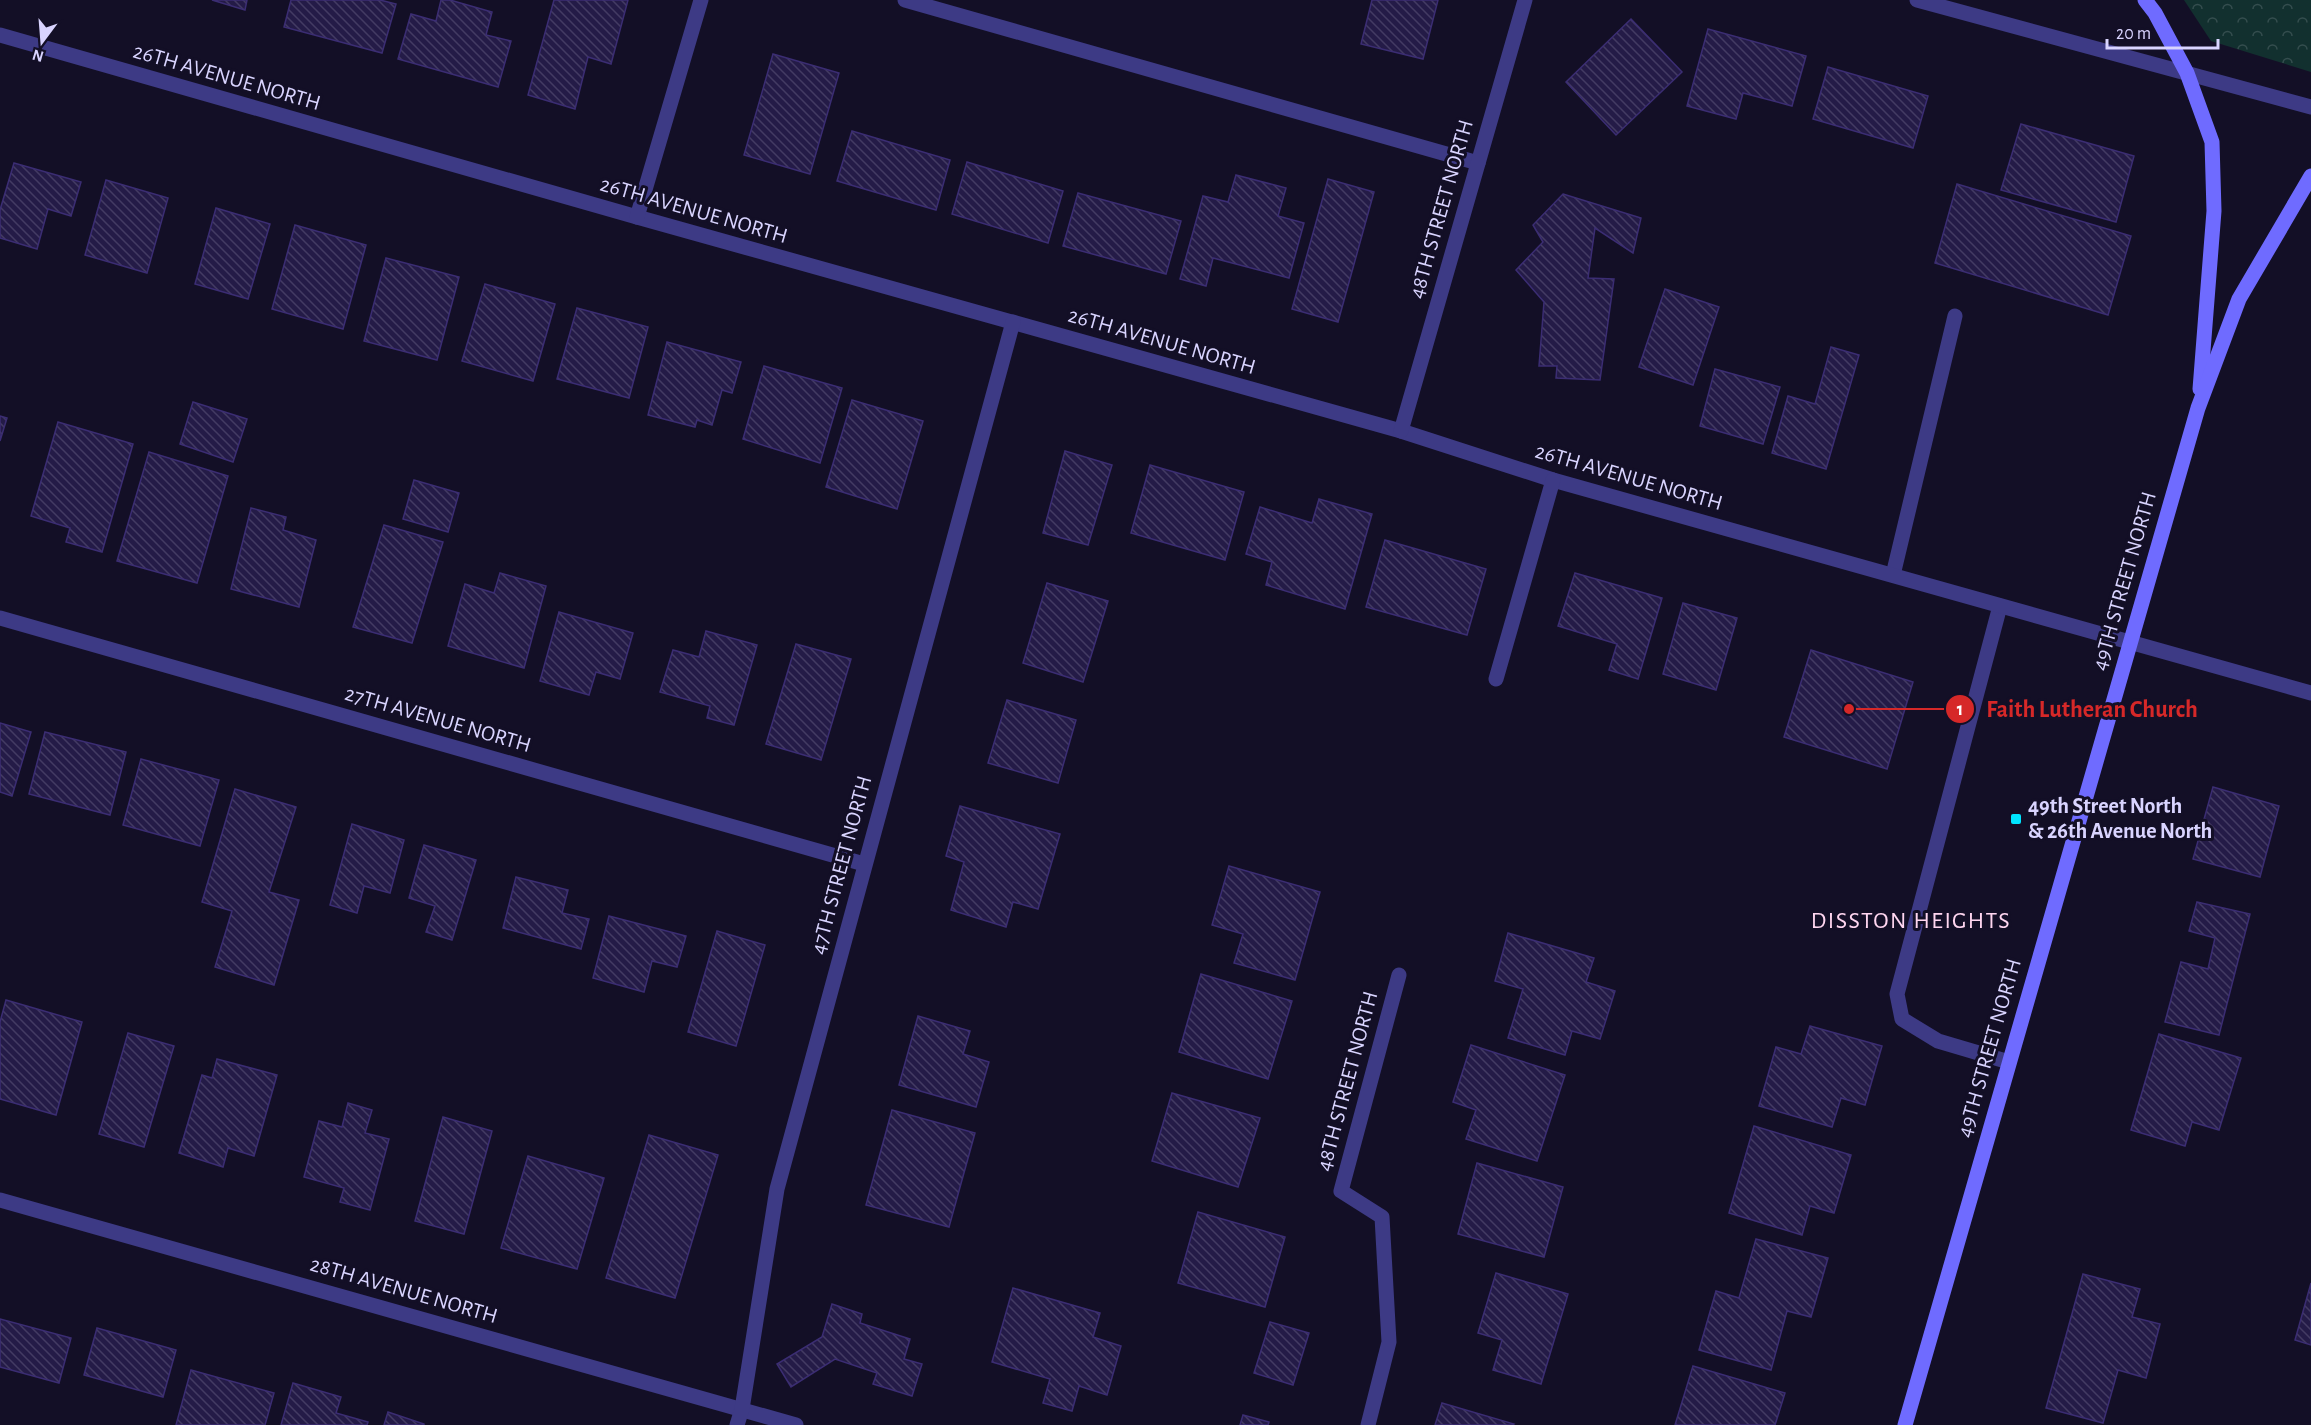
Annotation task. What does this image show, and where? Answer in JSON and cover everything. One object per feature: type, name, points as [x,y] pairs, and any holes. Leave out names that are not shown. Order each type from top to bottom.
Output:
[{"type":"main road","name":"49TH STREET NORTH","points":[[2145,0],[2155,13],[2187,73],[2212,142],[2214,211],[2198,408]]},
{"type":"main road","name":"49TH STREET NORTH","points":[[1905,1425],[2198,408],[2239,298],[2311,176]]},
{"type":"street","points":[[637,217],[701,0]]},
{"type":"street","points":[[905,0],[1478,163]]},
{"type":"street","name":"48TH STREET NORTH","points":[[1401,431],[1525,0]]},
{"type":"street","points":[[1917,0],[2311,108]]},
{"type":"street","name":"26TH AVENUE NORTH","points":[[0,35],[637,217],[1401,431],[1553,480],[2311,693]]},
{"type":"street","points":[[1893,575],[1955,316]]},
{"type":"street","name":"47TH STREET NORTH","points":[[737,1425],[742,1408],[777,1189],[1013,322]]},
{"type":"street","points":[[1496,679],[1553,480]]},
{"type":"street","points":[[2000,606],[1897,994],[1902,1019],[1938,1041],[2009,1062]]},
{"type":"street","name":"27TH AVENUE NORTH","points":[[0,618],[864,864]]},
{"type":"street","name":"48TH STREET NORTH","points":[[1368,1425],[1389,1342],[1382,1217],[1341,1191],[1399,975]]},
{"type":"street","name":"28TH AVENUE NORTH","points":[[0,1200],[742,1408],[795,1425]]},
{"type":"green space","points":[[2184,0],[2311,0],[2311,72],[2211,41]]},
{"type":"building","points":[[212,0],[247,0],[245,10]]},
{"type":"building","points":[[291,0],[380,0],[396,4],[382,53],[284,27]]},
{"type":"building","points":[[441,0],[450,0],[492,12],[486,35],[511,41],[498,87],[398,59],[411,14],[436,21]]},
{"type":"building","points":[[554,0],[628,0],[611,64],[588,57],[575,109],[528,95]]},
{"type":"building","points":[[1372,0],[1438,0],[1423,59],[1361,44]]},
{"type":"building","points":[[1631,19],[1682,72],[1616,135],[1566,82]]},
{"type":"building","points":[[1708,29],[1806,56],[1792,106],[1743,93],[1736,119],[1687,106]]},
{"type":"building","points":[[773,54],[839,73],[810,174],[744,155]]},
{"type":"building","points":[[1828,67],[1928,96],[1913,148],[1813,119]]},
{"type":"building","points":[[2021,124],[2134,156],[2116,222],[2001,190]]},
{"type":"building","points":[[852,131],[950,160],[936,210],[837,181]]},
{"type":"building","points":[[967,162],[1063,191],[1048,243],[952,214]]},
{"type":"building","points":[[14,163],[81,182],[71,216],[48,209],[37,249],[0,238],[0,210]]},
{"type":"building","points":[[1236,175],[1286,188],[1278,216],[1304,223],[1289,278],[1213,258],[1206,286],[1180,279],[1203,196],[1228,202]]},
{"type":"building","points":[[1328,179],[1374,192],[1338,322],[1292,309]]},
{"type":"building","points":[[106,180],[168,198],[147,273],[85,255]]},
{"type":"building","points":[[1957,184],[2131,236],[2108,315],[1935,263]]},
{"type":"building","points":[[1078,193],[1181,221],[1166,274],[1063,246]]},
{"type":"building","points":[[1563,194],[1641,218],[1633,253],[1595,228],[1588,278],[1614,279],[1600,380],[1556,378],[1557,366],[1539,366],[1544,302],[1516,270],[1543,242],[1533,225]]},
{"type":"building","points":[[216,208],[270,224],[248,299],[195,284]]},
{"type":"building","points":[[295,225],[366,245],[343,329],[272,309]]},
{"type":"building","points":[[386,258],[459,277],[437,360],[364,341]]},
{"type":"building","points":[[485,284],[555,304],[533,381],[462,361]]},
{"type":"building","points":[[1665,289],[1719,307],[1693,385],[1639,367]]},
{"type":"building","points":[[577,308],[648,327],[629,398],[557,379]]},
{"type":"building","points":[[667,342],[741,362],[732,393],[722,390],[712,425],[697,420],[695,427],[648,415]]},
{"type":"building","points":[[1831,347],[1859,355],[1826,469],[1772,453],[1788,396],[1815,404]]},
{"type":"building","points":[[764,366],[842,388],[820,463],[743,439]]},
{"type":"building","points":[[1715,369],[1780,387],[1763,444],[1700,426]]},
{"type":"building","points":[[852,400],[923,421],[897,509],[826,487]]},
{"type":"building","points":[[193,402],[247,419],[233,462],[180,444]]},
{"type":"building","points":[[0,416],[7,418],[0,441]]},
{"type":"building","points":[[58,422],[133,444],[102,552],[66,542],[70,528],[31,516]]},
{"type":"building","points":[[1065,451],[1112,465],[1088,545],[1043,533]]},
{"type":"building","points":[[149,452],[228,476],[197,583],[117,561]]},
{"type":"building","points":[[1150,465],[1244,492],[1225,560],[1131,533]]},
{"type":"building","points":[[414,480],[459,493],[448,532],[403,519]]},
{"type":"building","points":[[1319,499],[1372,514],[1345,609],[1266,585],[1272,562],[1246,554],[1260,507],[1312,523]]},
{"type":"building","points":[[251,508],[286,517],[283,530],[316,540],[299,607],[231,589]]},
{"type":"building","points":[[384,525],[443,542],[412,643],[353,627]]},
{"type":"building","points":[[1385,540],[1486,569],[1467,635],[1366,607]]},
{"type":"building","points":[[500,573],[546,586],[524,668],[448,646],[465,584],[494,593]]},
{"type":"building","points":[[1575,573],[1662,598],[1638,679],[1609,670],[1617,644],[1558,626]]},
{"type":"building","points":[[1047,583],[1108,601],[1083,682],[1023,663]]},
{"type":"building","points":[[1683,603],[1737,618],[1716,690],[1663,674]]},
{"type":"building","points":[[559,612],[633,633],[620,679],[596,672],[589,695],[540,681]]},
{"type":"building","points":[[706,631],[757,645],[734,725],[707,718],[710,706],[660,692],[673,650],[699,657]]},
{"type":"building","points":[[796,644],[851,659],[821,760],[766,744]]},
{"type":"building","points":[[1811,650],[1913,682],[1887,769],[1784,737]]},
{"type":"building","points":[[1007,700],[1076,720],[1058,783],[988,763]]},
{"type":"building","points":[[0,723],[31,732],[12,796],[0,792]]},
{"type":"building","points":[[45,732],[126,752],[110,815],[29,794]]},
{"type":"building","points":[[141,759],[219,780],[200,846],[123,825]]},
{"type":"building","points":[[2213,787],[2279,806],[2260,877],[2193,859]]},
{"type":"building","points":[[235,789],[296,807],[269,892],[299,900],[274,985],[215,967],[232,911],[202,902]]},
{"type":"building","points":[[960,806],[1060,834],[1038,909],[1013,902],[1006,927],[951,910],[964,862],[946,856]]},
{"type":"building","points":[[352,824],[404,840],[390,893],[364,886],[357,913],[330,905]]},
{"type":"building","points":[[424,845],[476,860],[452,940],[426,932],[435,906],[409,898]]},
{"type":"building","points":[[1229,866],[1320,892],[1295,980],[1234,963],[1243,934],[1212,925]]},
{"type":"building","points":[[516,877],[568,890],[562,913],[589,919],[581,949],[503,928]]},
{"type":"building","points":[[2197,902],[2250,914],[2219,1035],[2165,1022],[2181,962],[2208,969],[2215,938],[2189,931]]},
{"type":"building","points":[[609,916],[686,936],[677,967],[652,961],[644,992],[593,978]]},
{"type":"building","points":[[717,931],[765,945],[736,1046],[688,1032]]},
{"type":"building","points":[[1508,933],[1594,958],[1586,982],[1615,991],[1600,1039],[1572,1031],[1565,1055],[1508,1038],[1523,989],[1495,981]]},
{"type":"building","points":[[1201,974],[1292,1001],[1268,1079],[1179,1052]]},
{"type":"building","points":[[6,1000],[82,1022],[56,1115],[0,1099],[0,1022]]},
{"type":"building","points":[[918,1016],[970,1031],[963,1054],[989,1062],[976,1107],[899,1085]]},
{"type":"building","points":[[1810,1026],[1882,1046],[1865,1105],[1841,1098],[1832,1127],[1759,1106],[1776,1047],[1801,1054]]},
{"type":"building","points":[[128,1033],[174,1046],[144,1147],[99,1134]]},
{"type":"building","points":[[2159,1034],[2241,1058],[2219,1130],[2192,1122],[2185,1146],[2131,1130]]},
{"type":"building","points":[[1471,1045],[1565,1075],[1537,1161],[1466,1139],[1476,1110],[1453,1102]]},
{"type":"building","points":[[217,1059],[277,1075],[254,1156],[228,1148],[223,1167],[179,1153],[202,1075],[212,1078]]},
{"type":"building","points":[[1172,1093],[1260,1118],[1238,1187],[1152,1161]]},
{"type":"building","points":[[348,1103],[372,1110],[365,1133],[389,1139],[370,1210],[340,1202],[344,1188],[304,1177],[319,1121],[342,1127]]},
{"type":"building","points":[[892,1110],[975,1133],[949,1227],[866,1205]]},
{"type":"building","points":[[443,1117],[492,1131],[464,1234],[415,1221]]},
{"type":"building","points":[[1754,1126],[1851,1155],[1834,1213],[1810,1206],[1802,1235],[1729,1213]]},
{"type":"building","points":[[649,1135],[718,1155],[675,1298],[606,1278]]},
{"type":"building","points":[[528,1156],[604,1178],[577,1269],[501,1248]]},
{"type":"building","points":[[1477,1163],[1563,1187],[1544,1257],[1458,1234]]},
{"type":"building","points":[[1198,1212],[1285,1237],[1265,1307],[1178,1283]]},
{"type":"building","points":[[1756,1239],[1828,1258],[1811,1317],[1787,1311],[1771,1370],[1699,1350],[1716,1291],[1739,1298]]},
{"type":"building","points":[[1496,1273],[1568,1294],[1541,1384],[1493,1370],[1502,1340],[1478,1333]]},
{"type":"building","points":[[2083,1274],[2140,1289],[2132,1317],[2160,1324],[2146,1378],[2118,1370],[2103,1423],[2046,1408]]},
{"type":"building","points":[[2311,1283],[2311,1345],[2295,1340]]},
{"type":"building","points":[[1013,1288],[1100,1313],[1093,1337],[1121,1346],[1107,1395],[1079,1386],[1072,1411],[1043,1403],[1050,1379],[992,1362]]},
{"type":"building","points":[[832,1304],[862,1314],[860,1323],[910,1339],[904,1359],[922,1364],[912,1396],[873,1384],[877,1373],[835,1359],[791,1387],[777,1364],[822,1337]]},
{"type":"building","points":[[0,1319],[71,1338],[59,1383],[0,1367]]},
{"type":"building","points":[[1270,1322],[1309,1333],[1293,1385],[1254,1373]]},
{"type":"building","points":[[97,1328],[176,1350],[163,1397],[84,1375]]},
{"type":"building","points":[[1693,1366],[1785,1393],[1775,1425],[1675,1425]]},
{"type":"building","points":[[191,1370],[274,1393],[265,1425],[176,1425]]},
{"type":"building","points":[[293,1383],[341,1397],[336,1413],[368,1422],[367,1425],[281,1425]]},
{"type":"building","points":[[1442,1403],[1514,1424],[1435,1425]]},
{"type":"building","points":[[388,1412],[424,1424],[424,1425],[384,1425]]},
{"type":"building","points":[[1243,1415],[1269,1422],[1268,1425],[1240,1425]]},
{"type":"place","name":"Faith Lutheran Church","points":[[1849,709]]},
{"type":"place","name":"49th Street North & 26th Avenue North","points":[[2016,819]]},
{"type":"district","name":"DISSTON HEIGHTS","points":[[1911,921]]}]
